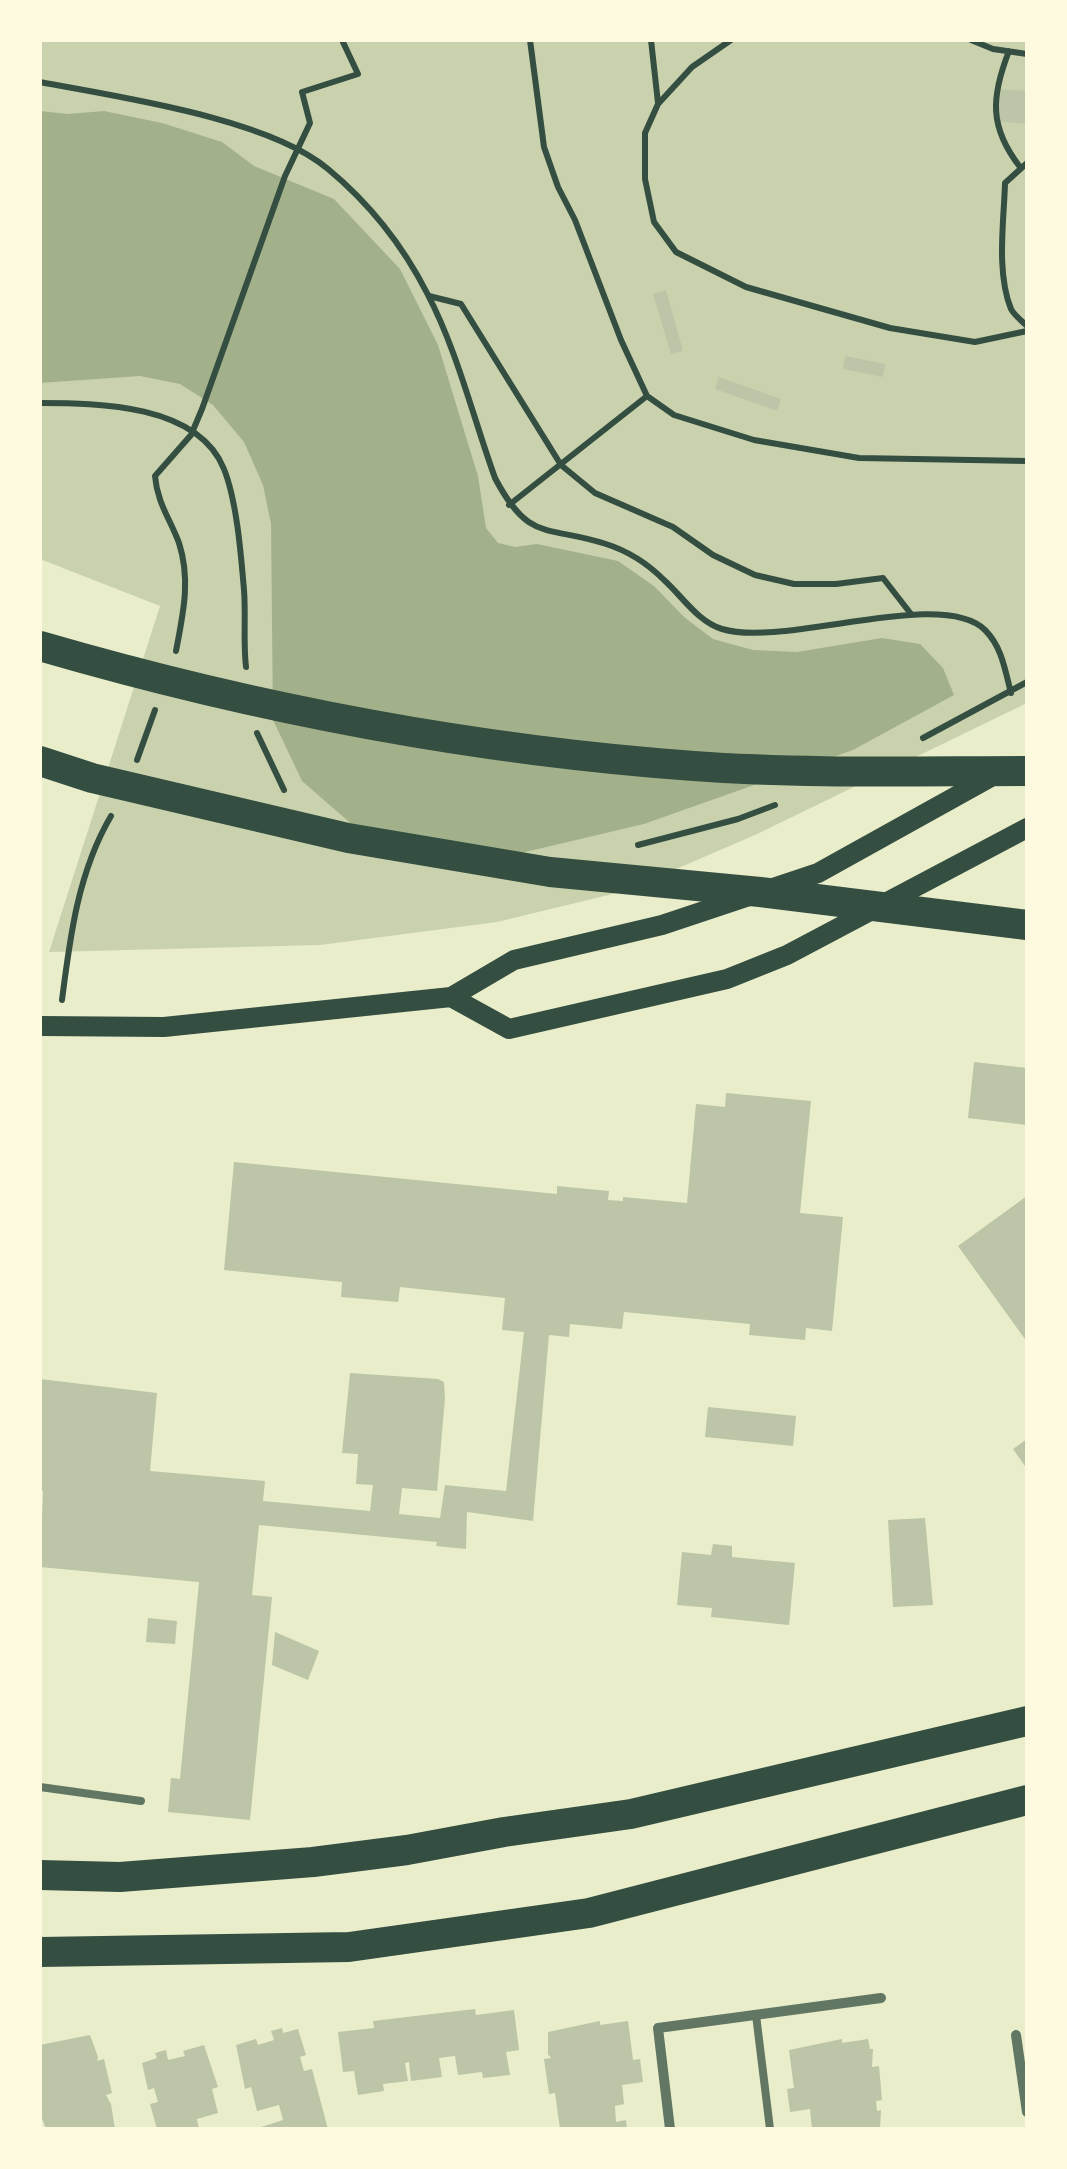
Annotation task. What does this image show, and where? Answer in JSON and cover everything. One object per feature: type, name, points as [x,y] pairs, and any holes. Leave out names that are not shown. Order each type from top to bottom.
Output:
[{"type":"highway","points":[[40,646],[130,672],[327,718],[506,746],[696,766],[1027,772]]},
{"type":"highway","points":[[40,762],[92,778],[348,838],[550,872],[760,892],[1027,925]]},
{"type":"highway","points":[[40,1874],[120,1878],[406,1850],[630,1814],[1027,1721]]},
{"type":"highway","points":[[47,1953],[349,1947],[590,1913],[1027,1800]]},
{"type":"main road","points":[[40,1026],[164,1027],[451,997],[514,960],[662,925],[818,874],[1027,758]]},
{"type":"main road","points":[[451,997],[509,1028],[727,979],[787,955],[1027,828]]},
{"type":"street","points":[[670,2129],[658,2028],[881,1998]]},
{"type":"street","points":[[1016,2035],[1027,2112]]},
{"type":"lane","points":[[40,1787],[141,1800]]},
{"type":"lane","points":[[756,2015],[770,2129]]},
{"type":"path","points":[[155,476],[192,436],[285,176],[310,123],[302,92],[358,74],[342,40]]},
{"type":"path","points":[[530,40],[544,147],[647,396],[674,415],[754,440],[806,449],[859,458],[1027,461]]},
{"type":"path","points":[[651,40],[658,104]]},
{"type":"path","points":[[732,40],[692,67],[658,104],[645,133],[646,179],[654,222],[676,252],[746,287],[890,328],[975,342],[1027,328],[1012,312],[1004,258],[1006,183],[1024,165],[996,126],[999,76],[1009,52]]},
{"type":"path","points":[[971,40],[1027,54]]},
{"type":"path","points":[[40,82],[220,120],[296,149],[327,168],[399,242],[429,296],[495,478],[510,505],[533,527],[606,544],[638,559],[709,624],[726,630],[759,634],[912,615],[960,617],[982,627],[999,647],[1011,693],[1027,682]]},
{"type":"path","points":[[429,296],[461,304],[561,466],[595,493],[673,527],[713,555],[755,574],[794,584],[883,578],[912,615]]},
{"type":"path","points":[[510,505],[647,396]]},
{"type":"shaded area","points":[[40,40],[1027,40],[1027,703],[755,835],[625,891],[497,922],[320,945],[49,952],[160,606],[40,559]]},
{"type":"shaded area","points":[[40,111],[104,111],[162,123],[222,142],[254,166],[334,199],[400,269],[438,345],[478,476],[486,528],[498,543],[515,547],[537,544],[618,561],[654,586],[684,617],[713,639],[753,650],[797,652],[882,638],[920,644],[943,668],[954,695],[853,750],[644,824],[504,857],[356,828],[302,781],[273,720],[271,524],[263,485],[244,442],[213,405],[180,384],[140,376],[40,383]]},
{"type":"building","points":[[1000,89],[1027,91],[1027,124],[997,121]]},
{"type":"building","points":[[666,290],[683,351],[671,354],[653,294]]},
{"type":"building","points":[[845,356],[885,364],[883,377],[843,369]]},
{"type":"building","points":[[719,377],[781,399],[777,411],[715,389]]},
{"type":"building","points":[[974,1062],[1027,1068],[1027,1125],[968,1118]]},
{"type":"building","points":[[726,1093],[811,1101],[800,1213],[843,1217],[832,1331],[806,1328],[805,1340],[749,1335],[750,1324],[624,1312],[622,1329],[570,1324],[569,1337],[549,1335],[533,1521],[467,1512],[466,1549],[436,1546],[437,1542],[259,1525],[252,1595],[272,1597],[250,1820],[168,1812],[171,1778],[180,1779],[199,1582],[40,1567],[40,1379],[157,1393],[150,1471],[265,1481],[263,1501],[370,1511],[373,1485],[356,1484],[358,1454],[342,1453],[350,1373],[438,1379],[444,1382],[445,1398],[437,1491],[402,1488],[399,1514],[440,1518],[445,1485],[506,1491],[524,1332],[502,1330],[505,1298],[400,1287],[398,1302],[341,1297],[342,1282],[224,1270],[234,1162],[557,1194],[557,1186],[609,1191],[608,1200],[623,1201],[623,1197],[687,1203],[696,1104],[725,1107]]},
{"type":"building","points":[[1027,1196],[1027,1342],[958,1246]]},
{"type":"building","points":[[708,1407],[796,1416],[793,1446],[705,1437]]},
{"type":"building","points":[[1027,1439],[1027,1469],[1013,1449]]},
{"type":"building","points":[[925,1518],[933,1605],[893,1607],[888,1520]]},
{"type":"building","points":[[713,1544],[732,1546],[732,1557],[795,1563],[789,1625],[711,1617],[712,1608],[677,1605],[682,1552],[711,1555]]},
{"type":"building","points":[[148,1618],[177,1621],[175,1644],[146,1642]]},
{"type":"building","points":[[275,1632],[319,1651],[308,1680],[272,1665]]},
{"type":"building","points":[[475,2009],[476,2015],[514,2010],[519,2050],[506,2052],[510,2075],[458,2075],[455,2056],[439,2058],[442,2077],[411,2081],[409,2062],[405,2063],[408,2081],[383,2084],[384,2091],[358,2095],[354,2071],[343,2072],[338,2032],[374,2028],[373,2021]]},
{"type":"building","points":[[600,2021],[600,2025],[628,2021],[633,2060],[640,2059],[643,2082],[622,2085],[624,2104],[615,2106],[616,2122],[626,2120],[627,2129],[560,2129],[555,2093],[549,2094],[544,2059],[551,2058],[548,2032]]},
{"type":"building","points":[[282,2028],[283,2033],[298,2029],[306,2055],[300,2057],[304,2071],[312,2069],[328,2129],[255,2129],[283,2120],[279,2105],[257,2111],[251,2087],[245,2089],[236,2045],[256,2039],[258,2045],[274,2040],[271,2031]]},
{"type":"building","points":[[90,2035],[97,2061],[104,2059],[112,2093],[106,2095],[115,2129],[46,2129],[40,2113],[40,2045]]},
{"type":"building","points":[[842,2039],[842,2043],[868,2039],[873,2049],[872,2067],[879,2066],[882,2100],[876,2101],[877,2111],[881,2110],[880,2129],[812,2129],[810,2109],[790,2112],[787,2089],[794,2088],[789,2050]]},
{"type":"building","points":[[204,2045],[218,2087],[212,2089],[218,2113],[197,2119],[199,2129],[157,2129],[150,2104],[158,2102],[154,2088],[148,2090],[142,2063],[157,2058],[155,2053],[166,2050],[168,2060]]}]
